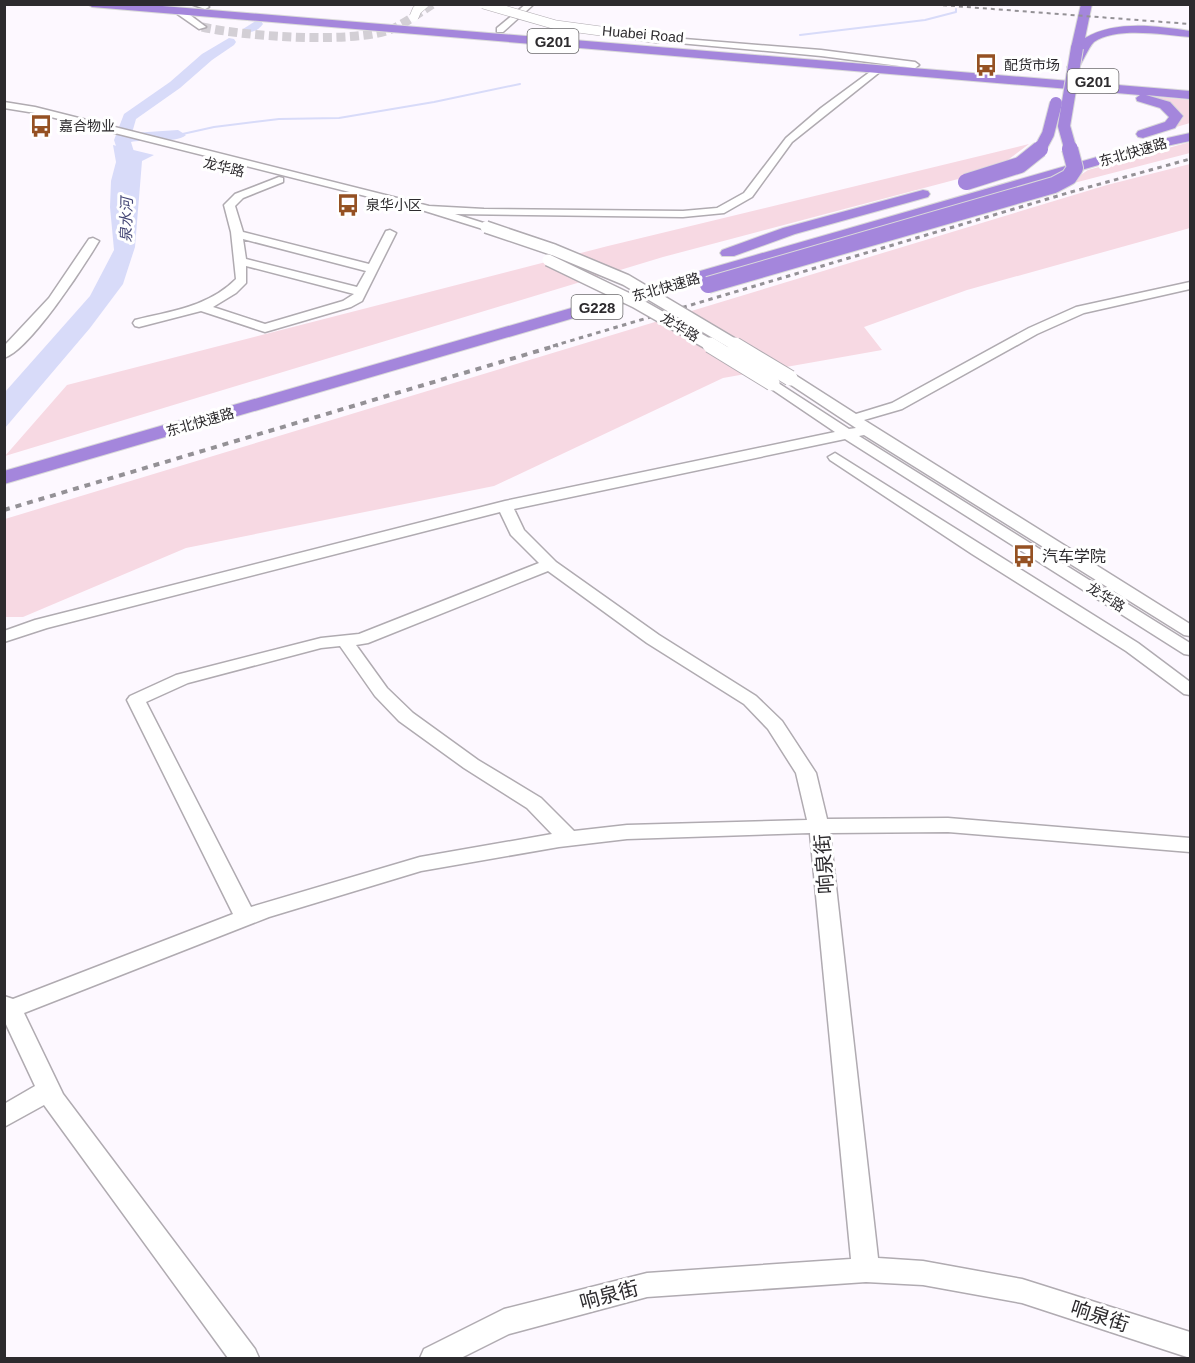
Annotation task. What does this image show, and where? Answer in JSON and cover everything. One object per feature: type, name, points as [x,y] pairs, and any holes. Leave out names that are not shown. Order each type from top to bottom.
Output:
[{"type":"highway","name":"Huabei Road","points":[[92,4],[175,8],[1191,95]]},
{"type":"highway","points":[[468,344],[595,316],[708,285],[1037,190],[1067,179],[1076,168],[1064,126],[1076,48],[1076,4]]},
{"type":"highway","points":[[961,184],[1019,165],[1040,149],[1051,125],[1076,48],[1087,4]]},
{"type":"highway","name":"Huabei Road","points":[[175,8],[200,6],[1191,88]]},
{"type":"highway","points":[[1076,48],[1090,39],[1113,33],[1156,31],[1191,34]]},
{"type":"highway","points":[[995,73],[1125,76]]},
{"type":"highway","points":[[1097,76],[1179,81]]},
{"type":"highway","points":[[1074,85],[1146,99],[1164,105],[1176,116],[1174,123],[1165,127],[1106,145],[1075,160]]},
{"type":"highway","name":"东北快速路","points":[[4,464],[1191,127]]},
{"type":"highway","name":"东北快速路","points":[[4,478],[1154,145],[1191,137]]},
{"type":"highway","points":[[671,274],[789,231],[934,191]]},
{"type":"street","points":[[414,17],[417,10],[424,4]]},
{"type":"street","points":[[483,4],[563,27],[660,39],[821,53],[915,65]]},
{"type":"street","points":[[500,30],[531,4]]},
{"type":"street","points":[[175,8],[202,27]]},
{"type":"street","points":[[429,209],[496,213],[683,214],[720,211],[748,195],[789,140],[878,69]]},
{"type":"street","name":"龙华路","points":[[6,108],[103,127],[279,180],[416,216],[543,258],[598,281],[647,306],[772,383],[846,434],[1191,650]]},
{"type":"street","name":"龙华路","points":[[6,108],[91,134],[168,148],[429,209],[554,250],[627,280],[790,378],[854,419],[866,430],[1191,631]]},
{"type":"street","points":[[139,324],[201,307],[233,291],[242,280],[237,234],[229,206],[239,196],[279,180]]},
{"type":"street","points":[[201,307],[265,328],[347,304],[358,298],[390,233]]},
{"type":"street","points":[[237,234],[373,269]]},
{"type":"street","points":[[4,354],[20,340],[57,298],[93,241]]},
{"type":"street","points":[[240,261],[361,292]]},
{"type":"street","points":[[854,419],[897,406],[1033,331],[1080,310],[1191,286]]},
{"type":"street","points":[[4,637],[41,624],[505,506],[866,430]]},
{"type":"street","points":[[835,456],[978,551],[1132,647],[1191,690]]},
{"type":"street","points":[[244,1359],[54,1100],[8,1007],[246,918],[420,864],[569,839],[627,832],[819,826],[806,773],[775,725],[750,700],[653,639],[550,565],[518,532],[505,506]]},
{"type":"street","points":[[978,551],[1010,536],[1030,532]]},
{"type":"street","points":[[246,918],[136,700],[182,679],[321,643],[362,639],[550,565]]},
{"type":"street","points":[[345,641],[381,692],[406,717],[462,758],[534,803],[569,839]]},
{"type":"street","name":"响泉街","points":[[866,1270],[819,826],[948,825],[1191,845]]},
{"type":"street","points":[[4,1118],[50,1090]]},
{"type":"street","name":"响泉街","points":[[434,1359],[504,1322],[647,1284],[866,1270],[923,1273],[1022,1291],[1191,1346]]},
{"type":"shaded area","points":[[1137,95],[1190,100],[1190,123],[1166,130],[1177,125],[1182,115],[1169,105]]},
{"type":"shaded area","points":[[1190,142],[1190,153],[1066,185],[1088,170]]},
{"type":"shaded area","points":[[1029,144],[996,169],[663,257],[5,456],[67,385],[608,246]]},
{"type":"shaded area","points":[[1190,164],[1190,228],[967,290],[864,327],[882,350],[723,378],[494,486],[186,548],[23,617],[5,617],[5,519],[1107,185]]},
{"type":"water","name":"泉水河","points":[[113,145],[154,155],[142,161],[135,247],[123,284],[90,328],[5,428],[5,392],[90,296],[114,250],[110,207],[111,181],[116,162]]},
{"type":"waterway","points":[[800,35],[925,20],[956,12],[956,9]]},
{"type":"waterway","name":"泉水河","points":[[249,29],[257,24]]},
{"type":"waterway","name":"泉水河","points":[[122,140],[129,117],[175,85],[207,57],[229,42]]},
{"type":"waterway","points":[[178,135],[214,127],[279,119],[339,118],[434,102],[520,84]]},
{"type":"waterway","points":[[122,140],[140,135],[178,135]]},
{"type":"waterway","name":"泉水河","points":[[122,140],[127,155],[127,186]]},
{"type":"tunnel","points":[[202,27],[271,36],[328,38],[354,36],[394,28],[433,4]]},
{"type":"railway","points":[[927,4],[1190,24]]},
{"type":"railway","points":[[553,346],[1071,192],[1190,159]]},
{"type":"railway","points":[[4,510],[558,345]]},
{"type":"place","name":"配货市场","points":[[986,65]]},
{"type":"place","name":"嘉合物业","points":[[41,126]]},
{"type":"place","name":"泉华小区","points":[[348,205]]},
{"type":"place","name":"汽车学院","points":[[1024,556]]}]
